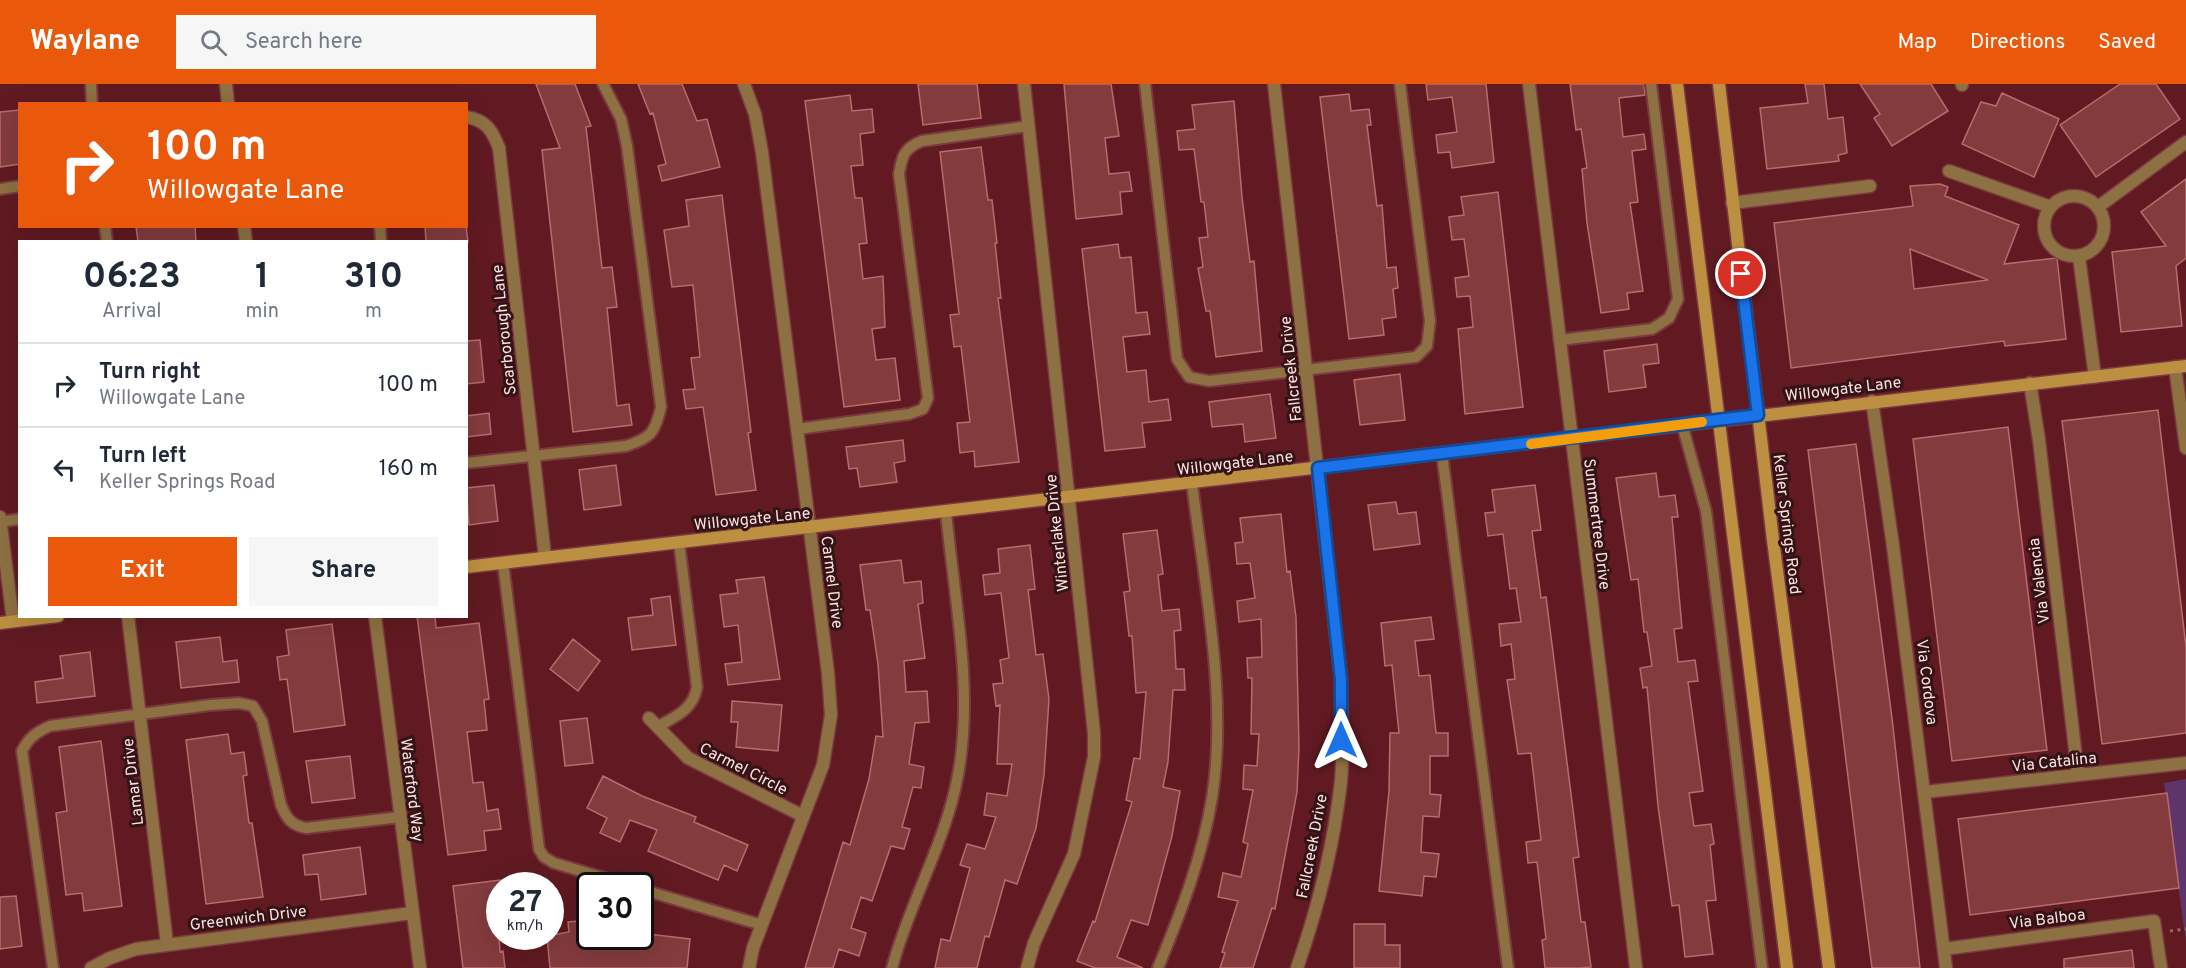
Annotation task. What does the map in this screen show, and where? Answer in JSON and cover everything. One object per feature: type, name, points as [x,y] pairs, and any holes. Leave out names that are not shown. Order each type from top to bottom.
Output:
[{"type":"street","points":[[226,84],[228,102]]},
{"type":"street","name":"Carmel Drive","points":[[744,84],[755,114],[762,152],[831,715],[823,765],[762,926],[749,968]]},
{"type":"street","name":"Winterlake Drive","points":[[1024,84],[1094,732],[1094,757],[1074,854],[1034,943],[1027,968]]},
{"type":"street","name":"Fallcreek Drive","points":[[1274,84],[1341,680],[1341,779],[1311,929],[1297,968]]},
{"type":"street","name":"Summertree Drive","points":[[1529,84],[1570,439],[1636,968]]},
{"type":"street","points":[[1677,84],[1787,968]]},
{"type":"street","name":"Keller Springs Road","points":[[1719,84],[1758,415],[1829,968]]},
{"type":"street","name":"Scarborough Lane","points":[[468,117],[483,121],[493,132],[499,148],[545,557]]},
{"type":"street","points":[[2098,207],[2186,142]]},
{"type":"street","points":[[1949,171],[2051,207]]},
{"type":"street","points":[[1732,203],[1778,195],[1870,186]]},
{"type":"street","points":[[2066,197],[2084,197],[2098,207],[2105,227],[2098,247],[2079,257],[2061,254],[2048,242],[2044,224],[2051,207],[2066,197]]},
{"type":"street","points":[[2079,257],[2095,377]]},
{"type":"street","points":[[2181,367],[2186,448]]},
{"type":"street","name":"Willowgate Lane","points":[[468,567],[1570,439],[1872,401],[2181,367]]},
{"type":"street","name":"Via Valencia","points":[[2030,383],[2039,440],[2078,775]]},
{"type":"street","name":"Via Cordova","points":[[1872,401],[1925,792],[1946,968]]},
{"type":"street","points":[[0,517],[14,621]]},
{"type":"street","points":[[0,623],[40,618]]},
{"type":"street","name":"Lamar Drive","points":[[128,618],[167,944]]},
{"type":"street","name":"Waterford Way","points":[[375,618],[420,968]]},
{"type":"street","name":"Carmel Circle","points":[[653,722],[688,758],[803,816]]},
{"type":"street","name":"Via Catalina","points":[[1925,792],[2186,763]]},
{"type":"street","name":"Greenwich Drive","points":[[91,968],[110,958],[136,949],[412,913]]},
{"type":"street","name":"Via Balboa","points":[[1944,949],[2154,921],[2161,968]]},
{"type":"lane","points":[[91,84],[92,102]]},
{"type":"lane","points":[[468,463],[626,446],[643,440],[656,428],[661,407],[627,146],[621,119],[603,84]]},
{"type":"lane","points":[[1145,84],[1178,359],[1189,377],[1209,381],[1416,357],[1427,346],[1430,321],[1400,84]]},
{"type":"lane","points":[[1559,339],[1652,329],[1669,318],[1678,299],[1651,84]]},
{"type":"lane","points":[[797,429],[909,414],[923,409],[928,398],[899,174],[902,157],[908,147],[922,141],[1029,126]]},
{"type":"lane","points":[[0,189],[18,186]]},
{"type":"lane","points":[[1682,424],[1706,511],[1762,968]]},
{"type":"lane","points":[[1442,454],[1508,968]]},
{"type":"lane","points":[[1158,968],[1198,864],[1212,796],[1216,739],[1215,675],[1192,483]]},
{"type":"lane","points":[[891,968],[934,854],[958,776],[965,715],[946,512]]},
{"type":"lane","points":[[0,522],[18,519]]},
{"type":"lane","points":[[653,722],[683,713],[695,701],[697,687],[679,542]]},
{"type":"lane","points":[[503,562],[539,849],[544,857],[554,863],[584,872]]},
{"type":"lane","points":[[53,968],[22,751],[28,739],[50,726],[210,705],[239,703],[253,706],[262,721],[281,805],[286,818],[295,826],[306,828],[400,817]]},
{"type":"lane","points":[[654,893],[762,926]]},
{"type":"shaded area","points":[[2186,779],[2186,943],[2164,783]]},
{"type":"building","points":[[536,84],[575,84],[591,126],[586,127],[602,268],[612,267],[617,307],[607,308],[617,406],[629,404],[632,425],[573,432],[542,150],[560,148]]},
{"type":"building","points":[[638,84],[682,84],[697,121],[707,119],[720,167],[662,181],[658,166],[666,164],[653,113],[650,114]]},
{"type":"building","points":[[918,84],[977,84],[981,118],[923,125]]},
{"type":"building","points":[[1064,84],[1111,84],[1119,136],[1105,138],[1109,174],[1129,172],[1132,191],[1120,192],[1122,214],[1076,219]]},
{"type":"building","points":[[1426,84],[1486,84],[1494,162],[1452,168],[1450,152],[1438,153],[1436,135],[1457,132],[1452,97],[1428,100]]},
{"type":"building","points":[[1570,84],[1644,84],[1645,95],[1619,98],[1623,137],[1644,134],[1646,149],[1632,151],[1638,202],[1630,203],[1643,291],[1627,293],[1629,309],[1601,313],[1587,223],[1582,169],[1587,168],[1581,129],[1576,130]]},
{"type":"building","points":[[1805,84],[1824,84],[1828,119],[1843,117],[1847,153],[1838,155],[1839,161],[1767,169],[1760,108],[1808,103]]},
{"type":"building","points":[[1860,84],[1931,84],[1948,111],[1892,146],[1874,118],[1880,114]]},
{"type":"building","points":[[2120,84],[2156,84],[2180,119],[2096,177],[2060,125]]},
{"type":"building","points":[[2002,93],[2059,119],[2034,177],[1962,144],[1981,102],[1996,106]]},
{"type":"building","points":[[1349,94],[1351,111],[1369,109],[1371,125],[1367,125],[1377,206],[1382,205],[1387,268],[1396,267],[1398,288],[1393,289],[1396,317],[1382,319],[1384,335],[1349,339],[1320,97]]},
{"type":"building","points":[[850,95],[852,111],[872,109],[874,132],[860,134],[863,165],[851,166],[855,198],[862,198],[867,243],[859,244],[863,279],[883,276],[885,327],[872,329],[876,360],[895,358],[900,400],[844,407],[805,101]]},
{"type":"building","points":[[1234,101],[1242,197],[1250,262],[1254,261],[1262,351],[1216,357],[1210,311],[1206,311],[1198,268],[1203,267],[1199,238],[1208,237],[1204,202],[1201,202],[1194,149],[1179,150],[1177,131],[1195,129],[1192,105]]},
{"type":"building","points":[[18,110],[18,164],[0,167],[0,112]]},
{"type":"building","points":[[981,147],[988,200],[992,200],[1001,298],[998,298],[1019,462],[975,467],[974,451],[960,453],[957,423],[970,422],[961,346],[954,347],[950,315],[959,314],[940,152]]},
{"type":"building","points":[[2186,179],[2186,258],[2176,266],[2182,326],[2121,332],[2112,252],[2166,246],[2141,212]]},
{"type":"building","points":[[1940,184],[1948,187],[1945,196],[2019,225],[2004,264],[2057,258],[2066,339],[2005,346],[2004,341],[1791,368],[1774,223],[1913,206],[1910,186]],"holes":[[[1910,249],[1988,280],[1914,289]]]},
{"type":"building","points":[[1498,192],[1523,407],[1465,414],[1458,329],[1473,327],[1470,296],[1457,297],[1455,278],[1469,276],[1464,239],[1452,240],[1449,217],[1464,215],[1461,197]]},
{"type":"building","points":[[722,195],[756,490],[716,495],[703,407],[686,409],[683,390],[695,389],[691,358],[700,357],[693,285],[672,287],[664,230],[689,226],[686,200]]},
{"type":"building","points":[[136,228],[195,228],[196,240],[138,240]]},
{"type":"building","points":[[425,228],[466,228],[468,240],[426,240]]},
{"type":"building","points":[[1118,244],[1120,258],[1131,257],[1136,313],[1147,312],[1150,334],[1123,337],[1127,372],[1146,370],[1149,402],[1168,399],[1171,420],[1142,423],[1145,447],[1105,451],[1082,249]]},
{"type":"building","points":[[480,340],[484,382],[468,384],[468,341]]},
{"type":"building","points":[[1657,344],[1659,363],[1643,365],[1646,387],[1609,392],[1604,351]]},
{"type":"building","points":[[1400,374],[1405,420],[1360,425],[1354,380]]},
{"type":"building","points":[[1270,394],[1276,438],[1245,442],[1243,424],[1212,427],[1209,402]]},
{"type":"building","points":[[2158,410],[2186,647],[2186,733],[2102,744],[2062,421]]},
{"type":"building","points":[[489,413],[491,434],[468,437],[468,416]]},
{"type":"building","points":[[2008,427],[2047,750],[1952,761],[1913,439]]},
{"type":"building","points":[[903,440],[905,461],[894,463],[897,482],[860,487],[857,468],[849,469],[846,447]]},
{"type":"building","points":[[1856,444],[1892,718],[1920,968],[1872,968],[1808,450]]},
{"type":"building","points":[[616,465],[621,505],[584,510],[579,470]]},
{"type":"building","points":[[1656,473],[1659,497],[1675,495],[1678,517],[1672,517],[1682,628],[1674,629],[1678,662],[1695,660],[1698,681],[1688,682],[1703,791],[1689,793],[1694,826],[1711,824],[1714,844],[1710,845],[1716,900],[1706,901],[1713,954],[1685,957],[1679,905],[1672,906],[1658,806],[1647,687],[1643,688],[1640,668],[1652,666],[1647,632],[1644,632],[1638,579],[1631,580],[1616,478]]},
{"type":"building","points":[[494,485],[498,521],[469,525],[468,488]]},
{"type":"building","points":[[1535,485],[1541,530],[1532,531],[1541,598],[1546,597],[1579,857],[1573,858],[1581,922],[1585,922],[1591,967],[1545,968],[1542,940],[1546,939],[1537,862],[1528,863],[1526,842],[1541,840],[1531,753],[1518,754],[1507,680],[1515,679],[1511,644],[1501,646],[1499,624],[1521,622],[1516,588],[1510,589],[1503,534],[1488,536],[1485,513],[1495,512],[1492,490]]},
{"type":"building","points":[[1396,502],[1398,514],[1416,512],[1420,544],[1374,550],[1368,505]]},
{"type":"building","points":[[1281,514],[1287,572],[1290,571],[1296,617],[1299,747],[1297,792],[1275,909],[1272,908],[1253,968],[1220,968],[1225,953],[1222,952],[1238,901],[1218,897],[1223,873],[1241,877],[1248,844],[1243,842],[1253,790],[1243,789],[1244,765],[1257,766],[1259,734],[1251,734],[1252,678],[1248,678],[1247,658],[1262,657],[1261,619],[1239,622],[1237,601],[1255,598],[1250,563],[1237,564],[1235,543],[1243,542],[1240,518]]},
{"type":"building","points":[[1157,530],[1163,574],[1158,575],[1162,611],[1179,609],[1181,630],[1174,631],[1176,669],[1184,669],[1185,690],[1173,690],[1168,762],[1163,787],[1180,791],[1172,836],[1148,925],[1131,920],[1117,957],[1143,968],[1095,968],[1077,961],[1093,921],[1095,922],[1132,802],[1126,800],[1134,758],[1140,759],[1146,692],[1136,693],[1132,636],[1129,636],[1124,592],[1130,591],[1123,534]]},
{"type":"building","points":[[1030,545],[1035,589],[1028,590],[1036,655],[1043,654],[1049,699],[1044,775],[1036,828],[1017,884],[1005,880],[989,937],[985,936],[977,968],[935,968],[941,939],[950,941],[970,868],[960,865],[967,844],[985,849],[996,817],[984,815],[987,793],[1007,796],[1012,764],[997,764],[1000,705],[996,706],[993,684],[1003,683],[1000,660],[1009,658],[1001,593],[985,595],[983,575],[1000,573],[998,549]]},
{"type":"building","points":[[901,560],[904,583],[921,581],[923,603],[918,604],[925,658],[904,661],[906,692],[927,691],[929,722],[915,723],[909,764],[924,767],[921,788],[913,787],[902,827],[910,829],[904,849],[891,846],[872,901],[861,897],[851,928],[866,933],[859,956],[839,949],[833,968],[805,968],[843,842],[850,845],[869,779],[876,736],[883,737],[878,664],[870,610],[866,610],[860,565]]},
{"type":"building","points":[[764,577],[780,679],[728,685],[725,664],[742,662],[738,625],[724,627],[720,595],[738,593],[736,580]]},
{"type":"building","points":[[670,596],[676,645],[632,650],[628,618],[653,615],[651,599]]},
{"type":"building","points":[[1431,617],[1434,639],[1415,641],[1419,676],[1430,675],[1436,733],[1448,733],[1448,756],[1430,756],[1430,794],[1441,795],[1439,817],[1423,816],[1421,852],[1439,854],[1436,877],[1424,876],[1422,896],[1379,891],[1389,791],[1390,733],[1399,733],[1392,665],[1385,666],[1381,623]]},
{"type":"building","points":[[417,618],[435,618],[436,628],[479,623],[489,699],[484,700],[487,730],[467,732],[473,783],[483,782],[487,811],[498,809],[501,829],[484,831],[486,850],[448,855]]},
{"type":"building","points":[[332,624],[345,725],[294,732],[287,679],[280,680],[277,657],[289,655],[286,630]]},
{"type":"building","points":[[220,637],[223,662],[237,660],[239,682],[181,688],[176,642]]},
{"type":"building","points":[[573,639],[600,661],[578,691],[550,669]]},
{"type":"building","points":[[90,652],[95,696],[37,703],[35,682],[63,678],[60,656]]},
{"type":"building","points":[[732,701],[782,705],[778,751],[736,747],[738,722],[731,722]]},
{"type":"building","points":[[587,718],[593,763],[565,766],[560,721]]},
{"type":"building","points":[[228,734],[231,754],[244,752],[247,775],[243,776],[249,823],[252,823],[263,897],[206,904],[186,740]]},
{"type":"building","points":[[101,741],[122,906],[84,911],[82,893],[66,895],[56,813],[67,811],[59,747]]},
{"type":"building","points":[[350,756],[355,798],[312,803],[306,761]]},
{"type":"building","points":[[603,776],[642,796],[696,817],[694,822],[748,845],[737,871],[724,865],[718,880],[648,851],[657,830],[630,820],[620,842],[600,833],[607,818],[587,808]]},
{"type":"building","points":[[2167,793],[2179,888],[1970,915],[1958,819]]},
{"type":"building","points":[[360,847],[366,894],[321,900],[318,874],[305,875],[303,855]]},
{"type":"building","points":[[486,882],[486,950],[503,951],[505,968],[463,968],[453,886]]},
{"type":"building","points":[[16,896],[22,946],[0,949],[0,897]]},
{"type":"building","points":[[576,921],[576,950],[654,950],[654,935],[690,939],[687,968],[550,968],[548,950],[564,950],[564,933],[569,932],[568,922]]},
{"type":"building","points":[[1354,924],[1385,924],[1385,945],[1400,945],[1400,968],[1354,968]]},
{"type":"building","points":[[2132,950],[2134,968],[2064,968],[2064,959]]},
{"type":"slow traffic","points":[[1531,444],[1702,422]]},
{"type":"route","points":[[1341,740],[1341,680],[1318,468],[1758,415],[1741,274]]}]
